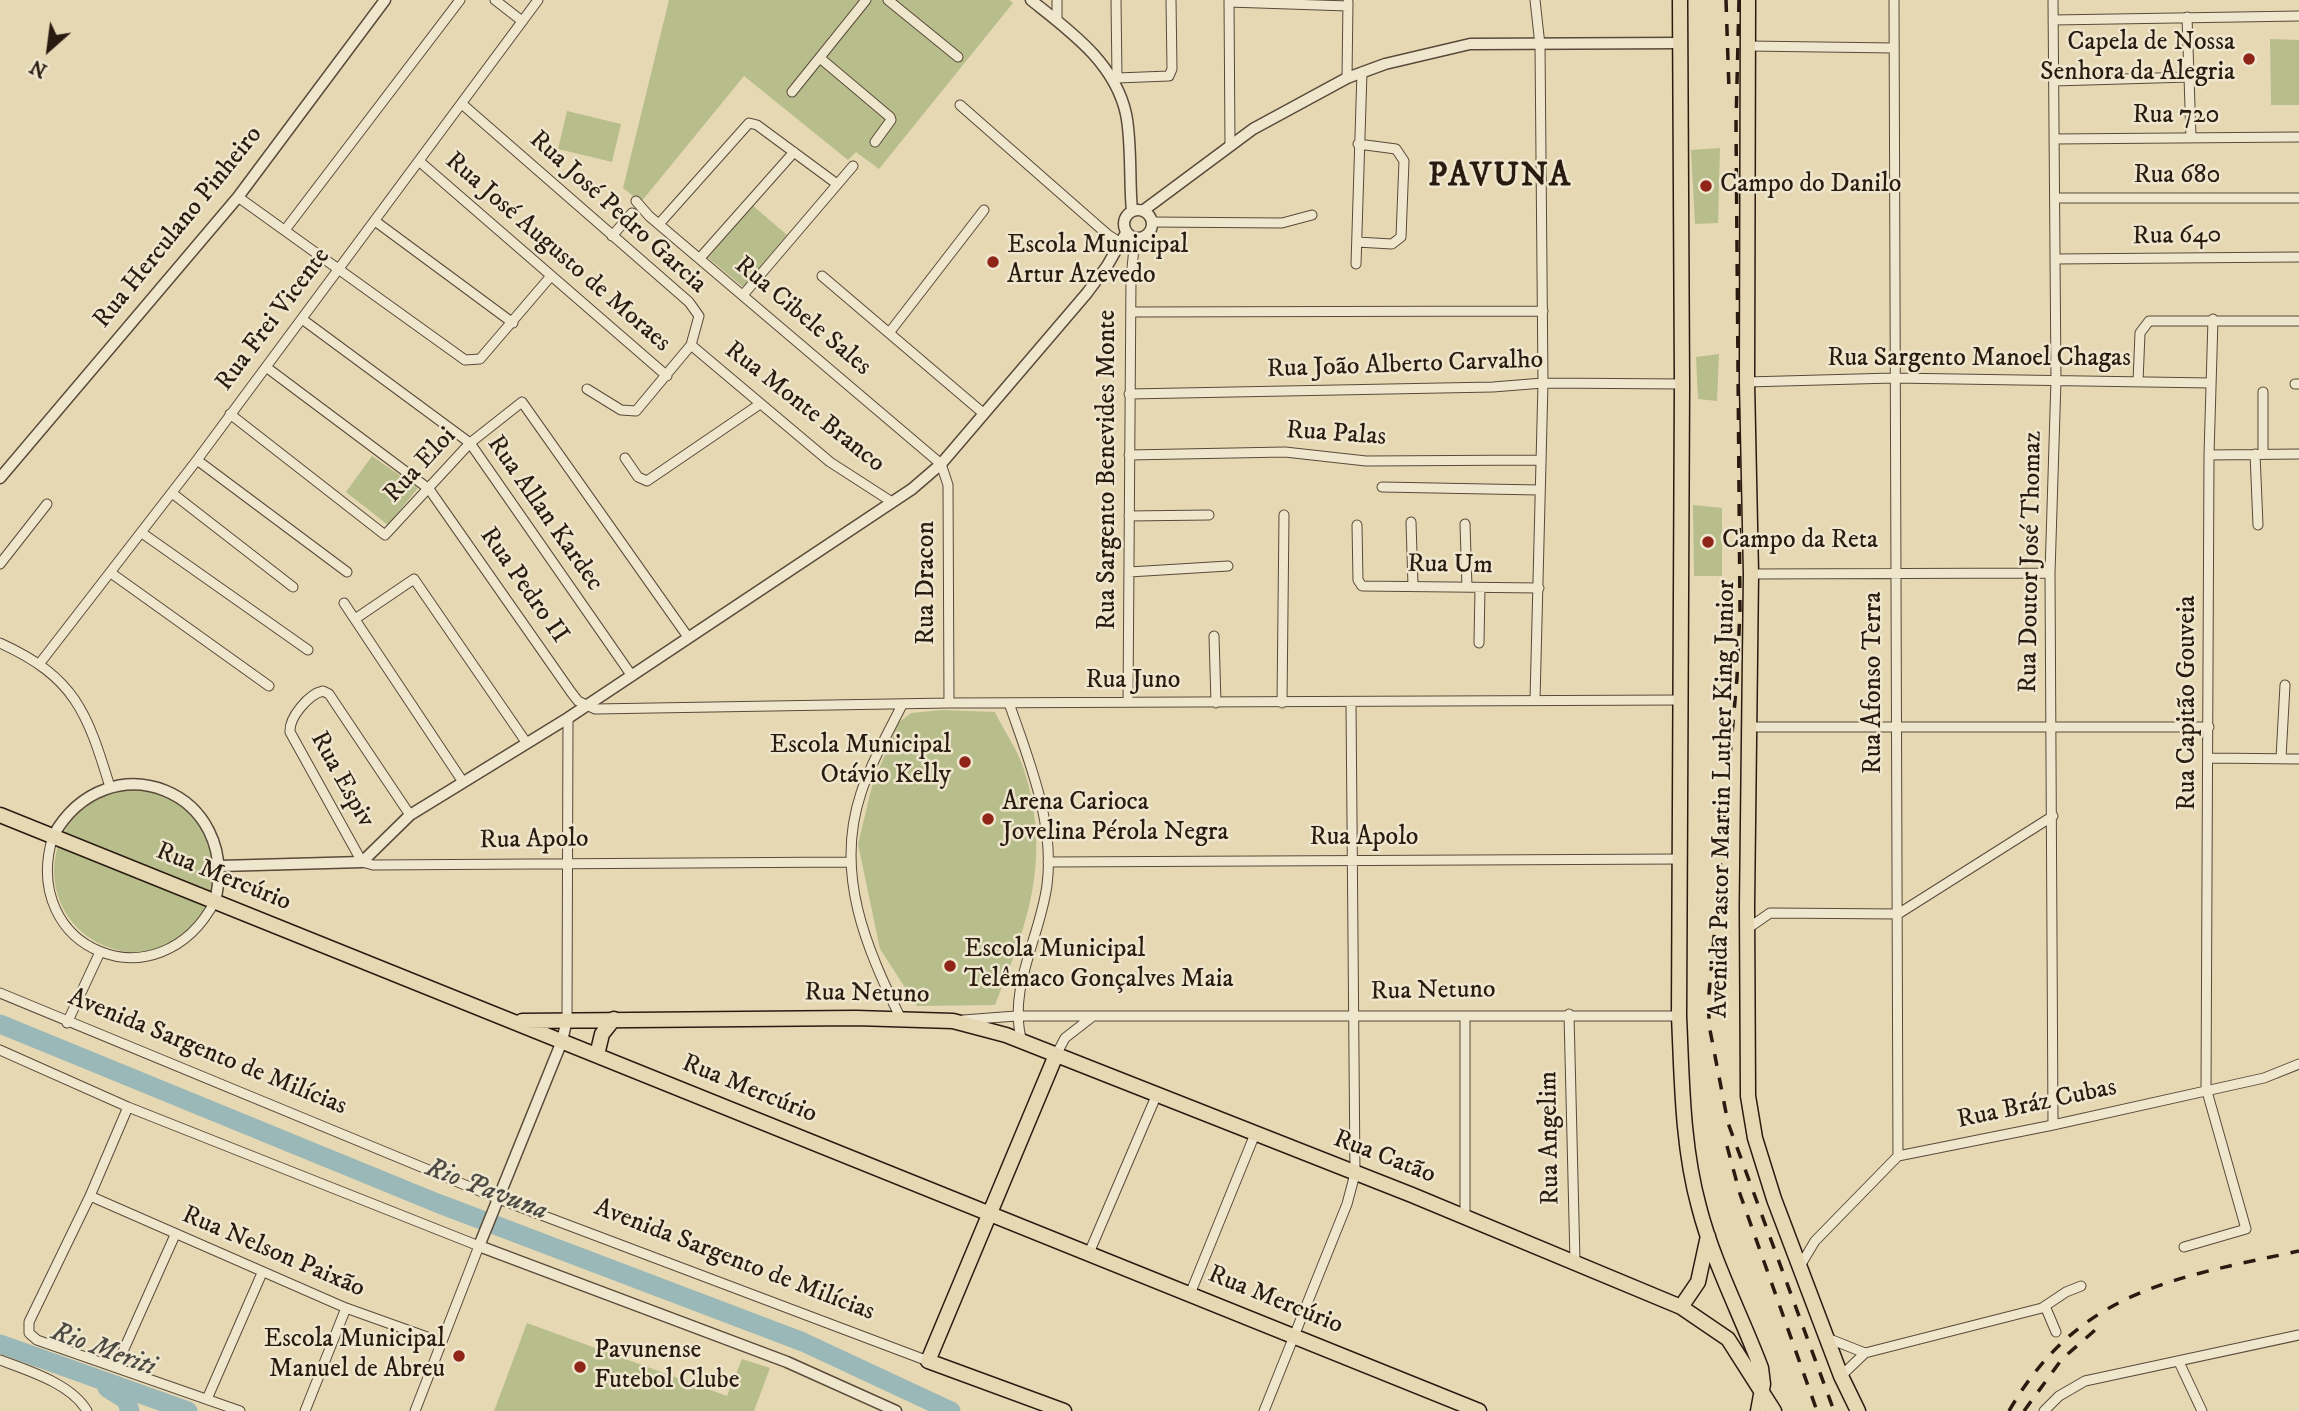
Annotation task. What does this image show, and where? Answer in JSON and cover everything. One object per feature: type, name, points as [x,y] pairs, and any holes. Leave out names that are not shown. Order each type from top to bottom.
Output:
[{"type":"main road","name":"Avenida Pastor Martin Luther King Junior","points":[[1680,0],[1682,384],[1679,1016],[1689,1161],[1708,1234],[1761,1368],[1762,1392],[1774,1411]]},
{"type":"main road","name":"Avenida Pastor Martin Luther King Junior","points":[[1748,0],[1747,382],[1751,574],[1746,1060],[1751,1120],[1762,1164],[1840,1376],[1858,1411]]},
{"type":"main road","name":"Rua Mercúrio","points":[[0,815],[1479,1411]]},
{"type":"main road","name":"Rua Netuno","points":[[516,1022],[567,1018],[953,1021]]},
{"type":"main road","points":[[597,1055],[602,1034],[614,1019]]},
{"type":"main road","name":"Rua Catão","points":[[953,1021],[1022,1042],[1157,1094],[1575,1261],[1681,1307],[1728,1339],[1762,1392]]},
{"type":"main road","points":[[928,1362],[988,1212],[1056,1055]]},
{"type":"main road","points":[[1681,1307],[1698,1282],[1708,1234]]},
{"type":"main road","name":"Avenida Sargento de Milícias","points":[[928,1362],[1063,1411]]},
{"type":"main road","points":[[1758,1411],[1762,1392]]},
{"type":"street","name":"Rua Herculano Pinheiro","points":[[0,478],[238,197],[385,0]]},
{"type":"street","points":[[285,230],[460,0]]},
{"type":"street","points":[[495,0],[522,21]]},
{"type":"street","name":"Rua Frei Vicente","points":[[40,663],[197,460],[538,0]]},
{"type":"street","points":[[792,92],[866,0]]},
{"type":"street","points":[[888,0],[958,57]]},
{"type":"street","points":[[1031,0],[1086,47],[1115,79]]},
{"type":"street","points":[[1057,0],[1057,21]]},
{"type":"street","points":[[1116,0],[1115,79],[1127,116],[1138,211],[1152,222],[1282,223],[1312,215]]},
{"type":"street","points":[[1115,79],[1169,76],[1172,69],[1171,0]]},
{"type":"street","points":[[1535,0],[1540,46],[1543,311],[1535,701]]},
{"type":"street","name":"Rua Afonso Terra","points":[[1894,0],[1893,378],[1898,1156]]},
{"type":"street","name":"Rua Doutor José Thomaz","points":[[2053,0],[2056,380],[2049,573],[2053,816],[2053,1125]]},
{"type":"street","points":[[1230,144],[1229,1],[1348,3],[1347,78]]},
{"type":"street","points":[[2053,20],[2299,16]]},
{"type":"street","points":[[2187,17],[2191,137]]},
{"type":"street","points":[[1127,238],[1125,219],[1230,144],[1362,72],[1443,48],[1499,42],[1540,46],[1680,43]]},
{"type":"street","points":[[1748,46],[1894,47]]},
{"type":"street","points":[[820,58],[890,117],[891,120],[875,142]]},
{"type":"street","points":[[1356,264],[1362,72]]},
{"type":"street","points":[[2054,81],[2189,76]]},
{"type":"street","name":"Rua José Pedro Garcia","points":[[462,104],[695,308],[699,324],[691,345],[636,411],[628,412],[612,405],[587,389]]},
{"type":"street","points":[[960,105],[1127,238]]},
{"type":"street","points":[[659,224],[749,123],[757,125],[837,184]]},
{"type":"street","name":"Rua 720","points":[[2054,139],[2299,138]]},
{"type":"street","points":[[1357,242],[1392,244],[1401,237],[1404,161],[1396,149],[1358,144]]},
{"type":"street","points":[[700,258],[794,152]]},
{"type":"street","name":"Rua José Augusto de Moraes","points":[[419,161],[667,376]]},
{"type":"street","points":[[743,295],[853,166]]},
{"type":"street","points":[[238,197],[465,360],[480,359],[551,276]]},
{"type":"street","name":"Rua 680","points":[[2055,198],[2299,198]]},
{"type":"street","name":"Rua Cibele Sales","points":[[636,201],[659,224],[941,464]]},
{"type":"street","points":[[889,333],[984,211]]},
{"type":"street","points":[[611,236],[632,213]]},
{"type":"street","points":[[375,221],[513,323]]},
{"type":"street","points":[[362,862],[410,815],[632,676],[892,502],[941,464],[1087,293],[1127,238],[1149,232],[1152,222]]},
{"type":"street","name":"Rua Sargento Benevides Monte","points":[[1127,238],[1133,251],[1129,394],[1128,702]]},
{"type":"street","name":"Rua 640","points":[[2055,260],[2299,257]]},
{"type":"street","points":[[822,276],[983,413]]},
{"type":"street","points":[[1131,312],[1543,311]]},
{"type":"street","name":"Rua Allan Kardec","points":[[302,318],[470,443],[632,676]]},
{"type":"street","points":[[2138,382],[2140,334],[2145,323],[2213,319],[2299,321]]},
{"type":"street","name":"Rua Capitão Gouveia","points":[[2184,1247],[2246,1229],[2206,1088],[2210,758],[2209,454],[2213,319]]},
{"type":"street","name":"Rua Monte Branco","points":[[691,345],[830,462],[892,502]]},
{"type":"street","name":"Rua Pedro II","points":[[266,367],[429,488],[571,692],[585,706]]},
{"type":"street","name":"Rua Sargento Manoel Chagas","points":[[1747,382],[1893,378],[2211,383]]},
{"type":"street","name":"Rua João Alberto Carvalho","points":[[1129,394],[1493,387],[1543,383],[1682,384]]},
{"type":"street","points":[[2258,525],[2263,392]]},
{"type":"street","name":"Rua Eloi","points":[[230,414],[385,535],[470,443],[522,402],[688,637]]},
{"type":"street","points":[[625,458],[638,477],[647,481],[760,404]]},
{"type":"street","name":"Rua Palas","points":[[1129,454],[1284,452],[1366,461],[1540,460]]},
{"type":"street","points":[[2209,454],[2299,454]]},
{"type":"street","points":[[197,460],[347,572]]},
{"type":"street","name":"Rua Dracon","points":[[941,464],[948,485],[949,703]]},
{"type":"street","points":[[1382,487],[1539,490]]},
{"type":"street","points":[[172,493],[293,587]]},
{"type":"street","points":[[0,564],[47,504]]},
{"type":"street","points":[[1129,516],[1209,515]]},
{"type":"street","points":[[1282,703],[1284,515]]},
{"type":"street","points":[[1411,522],[1413,586]]},
{"type":"street","points":[[1465,524],[1467,587]]},
{"type":"street","name":"Rua Um","points":[[1357,525],[1360,585],[1539,588]]},
{"type":"street","points":[[142,533],[308,650]]},
{"type":"street","points":[[1129,572],[1228,566]]},
{"type":"street","points":[[111,573],[269,686]]},
{"type":"street","points":[[1751,574],[2049,573]]},
{"type":"street","points":[[355,619],[414,579],[526,742]]},
{"type":"street","points":[[1479,643],[1480,588]]},
{"type":"street","points":[[344,603],[463,782]]},
{"type":"street","points":[[1214,636],[1216,703]]},
{"type":"street","points":[[0,643],[40,663],[75,697],[98,748],[110,787]]},
{"type":"street","points":[[2281,758],[2285,685]]},
{"type":"street","name":"Rua Espiv","points":[[362,862],[290,732],[293,716],[316,693],[323,691],[329,694],[410,815]]},
{"type":"street","name":"Rua Juno","points":[[585,706],[607,710],[949,703],[1681,700]]},
{"type":"street","points":[[1009,703],[1040,798],[1048,862],[1042,914],[1022,979],[1016,1016],[1022,1042]]},
{"type":"street","points":[[1264,1411],[1347,1204],[1355,1174],[1351,703]]},
{"type":"street","points":[[901,1019],[863,936],[849,862],[861,794],[902,705]]},
{"type":"street","points":[[415,1411],[562,1041],[567,1018],[568,718]]},
{"type":"street","points":[[1749,727],[2209,727]]},
{"type":"street","points":[[2210,758],[2299,759]]},
{"type":"street","points":[[110,787],[156,787],[187,803],[210,831],[220,866],[215,901],[197,930],[169,951],[146,957],[123,958],[100,952],[68,929],[49,895],[47,855],[53,836],[76,805],[110,787]]},
{"type":"street","points":[[1746,906],[1770,912],[1898,914],[2053,816]]},
{"type":"street","name":"Rua Apolo","points":[[1048,862],[1681,859]]},
{"type":"street","name":"Rua Apolo","points":[[220,866],[362,862],[373,865],[849,862]]},
{"type":"street","points":[[1746,929],[1770,912]]},
{"type":"street","points":[[67,1023],[100,952]]},
{"type":"street","name":"Avenida Sargento de Milícias","points":[[0,993],[498,1201],[928,1362]]},
{"type":"street","name":"Rua Angelim","points":[[1569,1014],[1575,1261]]},
{"type":"street","name":"Rua Netuno","points":[[953,1021],[1016,1016],[1679,1016]]},
{"type":"street","points":[[1056,1055],[1065,1038],[1092,1017]]},
{"type":"street","points":[[1465,1017],[1465,1217]]},
{"type":"street","points":[[0,1050],[128,1107],[787,1362],[896,1411]]},
{"type":"street","name":"Rua Bráz Cubas","points":[[1898,1156],[2053,1125],[2206,1088],[2264,1077],[2299,1064]]},
{"type":"street","points":[[1089,1253],[1157,1094]]},
{"type":"street","points":[[128,1107],[90,1196],[29,1322],[29,1333],[37,1340],[240,1411]]},
{"type":"street","points":[[1190,1294],[1255,1134]]},
{"type":"street","points":[[1800,1266],[1815,1241],[1898,1156]]},
{"type":"street","name":"Rua Nelson Paixão","points":[[90,1196],[175,1236],[346,1308],[441,1342]]},
{"type":"street","points":[[116,1367],[175,1236]]},
{"type":"street","points":[[1794,1249],[1815,1241]]},
{"type":"street","points":[[207,1399],[262,1273]]},
{"type":"street","points":[[1840,1376],[1865,1353],[2045,1306],[2081,1286]]},
{"type":"street","points":[[2045,1306],[2056,1332]]},
{"type":"street","points":[[304,1411],[346,1308]]},
{"type":"street","points":[[2044,1411],[2059,1396],[2085,1381],[2299,1335]]},
{"type":"street","points":[[1827,1338],[1865,1353]]},
{"type":"street","points":[[0,1360],[54,1384],[75,1398],[87,1411]]},
{"type":"street","points":[[2179,1362],[2202,1411]]},
{"type":"green space","points":[[669,0],[1009,0],[1013,3],[879,169],[856,152],[848,160],[744,76],[641,202],[623,188]]},
{"type":"green space","points":[[2270,39],[2299,40],[2299,105],[2271,105]]},
{"type":"green space","points":[[567,111],[621,124],[612,162],[558,149]]},
{"type":"green space","name":"Campo do Danilo","points":[[1720,148],[1718,223],[1695,224],[1691,150]]},
{"type":"green space","points":[[751,204],[787,235],[743,287],[707,257]]},
{"type":"green space","points":[[1719,354],[1717,401],[1698,399],[1696,357]]},
{"type":"green space","points":[[372,456],[418,488],[388,525],[346,492]]},
{"type":"green space","name":"Campo da Reta","points":[[1693,505],[1722,508],[1722,576],[1694,576]]},
{"type":"green space","points":[[942,710],[995,712],[1015,748],[1032,802],[1036,862],[1032,890],[1017,946],[995,1005],[917,1006],[880,949],[858,844],[872,786],[898,723],[911,713]]},
{"type":"green space","points":[[135,790],[166,796],[192,814],[210,840],[216,871],[210,902],[192,928],[166,946],[135,952],[104,946],[78,928],[60,902],[54,871],[60,840],[78,814],[104,796]]},
{"type":"green space","name":"Pavunense Futebol Clube","points":[[527,1323],[727,1396],[742,1359],[770,1368],[754,1411],[494,1411]]},
{"type":"waterway","name":"Rio Pavuna","points":[[0,1024],[437,1203],[803,1342],[951,1411]]},
{"type":"waterway","name":"Rio Meriti","points":[[0,1344],[188,1411]]},
{"type":"waterway","points":[[107,1388],[126,1400],[130,1411]]},
{"type":"railway","points":[[1726,0],[1729,90]]},
{"type":"railway","points":[[1739,0],[1736,124],[1740,610],[1737,678],[1708,1005],[1710,1030],[1728,1123],[1834,1411]]},
{"type":"railway","points":[[1727,1146],[1740,1194],[1817,1411]]},
{"type":"railway","points":[[2009,1411],[2036,1370],[2066,1339],[2099,1314],[2133,1296],[2171,1282],[2211,1270],[2299,1251]]},
{"type":"railway","points":[[2024,1411],[2062,1359],[2102,1324]]},
{"type":"place","name":"Capela de Nossa Senhora da Alegria","points":[[2249,59]]},
{"type":"place","name":"Campo do Danilo","points":[[1706,186]]},
{"type":"place","name":"Escola Municipal Artur Azevedo","points":[[993,262]]},
{"type":"place","name":"Campo da Reta","points":[[1708,542]]},
{"type":"place","name":"Escola Municipal Otávio Kelly","points":[[965,762]]},
{"type":"place","name":"Arena Carioca Jovelina Pérola Negra","points":[[988,819]]},
{"type":"place","name":"Escola Municipal Telêmaco Gonçalves Maia","points":[[950,966]]},
{"type":"place","name":"Escola Municipal Manuel de Abreu","points":[[459,1356]]},
{"type":"place","name":"Pavunense Futebol Clube","points":[[580,1367]]},
{"type":"district","name":"PAVUNA","points":[[1500,178]]}]
